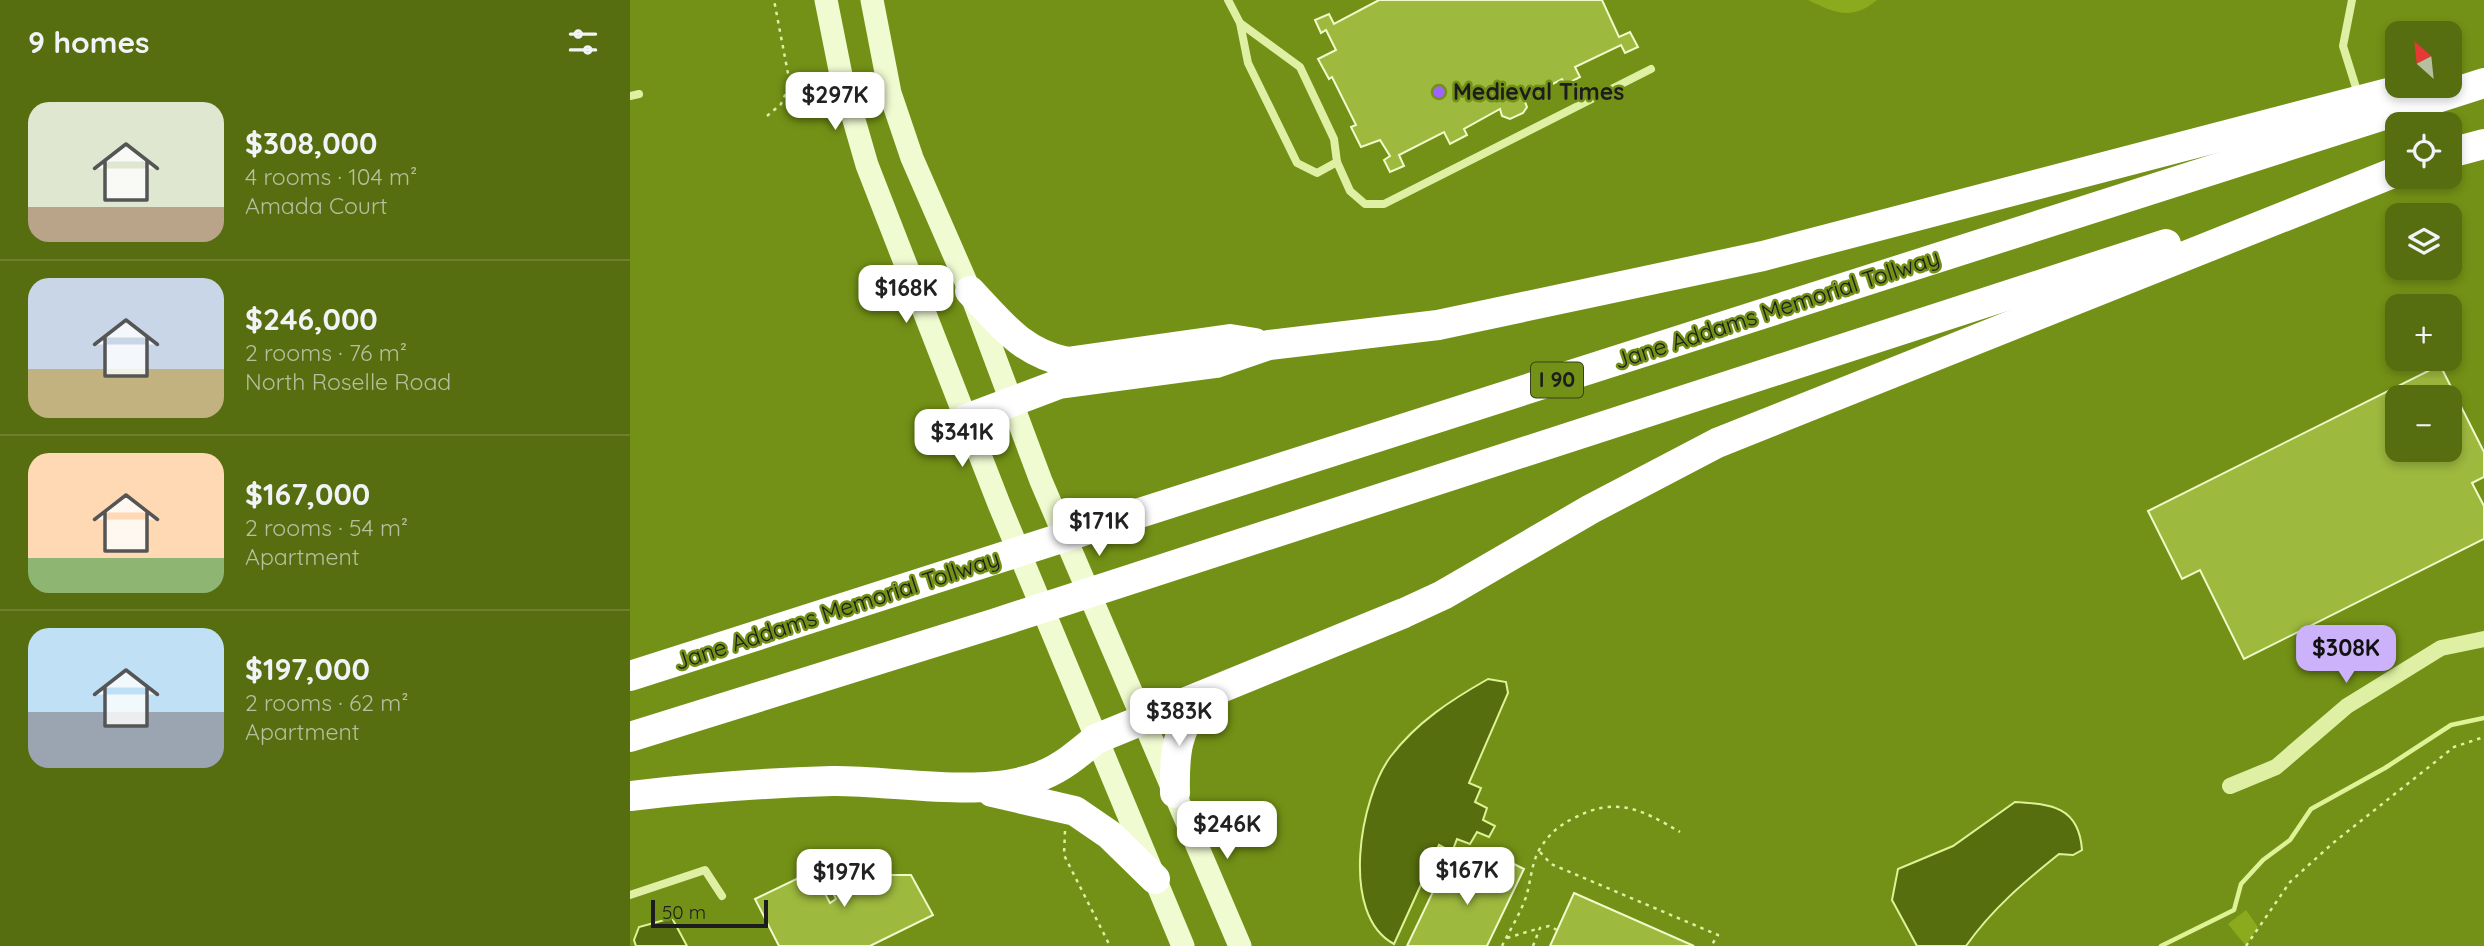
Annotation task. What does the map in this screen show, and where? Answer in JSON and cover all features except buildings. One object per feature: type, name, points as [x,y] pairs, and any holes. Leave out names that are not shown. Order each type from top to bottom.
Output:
[{"type":"highway","points":[[2462,73],[2484,68]]},
{"type":"highway","name":"Jane Addams Memorial Tollway","points":[[630,676],[2484,83]]},
{"type":"highway","points":[[966,419],[1010,400],[1059,384],[1216,363],[1269,345],[1438,325],[1763,256],[2385,94]]},
{"type":"highway","points":[[2462,150],[2484,144]]},
{"type":"highway","name":"I 90","points":[[630,737],[996,623],[2385,174]]},
{"type":"highway","points":[[630,796],[745,784],[836,781],[968,787],[1018,783],[1043,776],[1071,760],[1096,739],[1433,599],[1558,527],[1717,443],[2385,175]]},
{"type":"highway","points":[[970,291],[1026,348],[1067,362],[1230,339],[1269,345]]},
{"type":"highway","points":[[1175,793],[1174,765],[1180,731],[1199,697]]},
{"type":"highway","points":[[968,787],[1075,811],[1110,835],[1155,879]]},
{"type":"main road","points":[[826,0],[841,75],[867,165],[999,504],[1183,946]]},
{"type":"main road","points":[[872,0],[880,52],[900,124],[970,291],[1041,481],[1240,946]]},
{"type":"street","points":[[2230,786],[2276,767],[2347,706],[2441,648],[2484,639]]},
{"type":"lane","points":[[1228,0],[1240,23],[1248,63],[1297,163],[1317,173],[1337,162]]},
{"type":"lane","points":[[2353,0],[2343,46],[2360,100]]},
{"type":"lane","points":[[1240,23],[1300,67],[1334,139],[1337,162],[1350,191],[1365,204],[1384,204],[1651,69]]},
{"type":"lane","points":[[630,895],[705,870],[722,896]]},
{"type":"path","points":[[767,116],[781,104],[790,84],[774,0]]},
{"type":"path","points":[[2246,946],[2290,881],[2333,843],[2447,752],[2468,741],[2484,737]]},
{"type":"path","points":[[1502,946],[1525,901],[1531,870],[1539,851],[1555,828],[1594,807],[1613,805],[1632,808],[1680,832]]},
{"type":"path","points":[[1066,823],[1064,855],[1110,946]]},
{"type":"path","points":[[1539,851],[1551,864],[1718,935],[1711,946]]},
{"type":"path","points":[[1506,938],[1549,926],[1557,930]]},
{"type":"path","points":[[1533,946],[1541,928]]},
{"type":"shaded area","points":[[1808,0],[1877,0],[1859,11],[1843,13]]},
{"type":"shaded area","points":[[1488,679],[1506,682],[1508,693],[1469,783],[1481,788],[1475,802],[1487,808],[1483,820],[1495,826],[1489,837],[1477,832],[1470,844],[1457,839],[1452,852],[1439,845],[1394,944],[1377,929],[1366,908],[1361,883],[1360,854],[1371,799],[1380,775],[1401,744],[1423,722]]},
{"type":"shaded area","points":[[2015,802],[2041,804],[2069,816],[2080,836],[2082,850],[2073,855],[2059,854],[2046,864],[1998,908],[1966,946],[1917,946],[1892,900],[1898,869],[1953,846]]},
{"type":"shaded area","points":[[2246,910],[2258,927],[2246,946],[2228,924]]},
{"type":"shaded area","points":[[672,918],[687,946],[636,946],[634,940],[639,927]]},
{"type":"waterway","points":[[2161,946],[2234,910],[2241,884],[2263,860],[2290,840],[2311,809],[2385,768],[2451,725],[2484,718]]},
{"type":"place","name":"Medieval Times","points":[[1439,92]]}]
